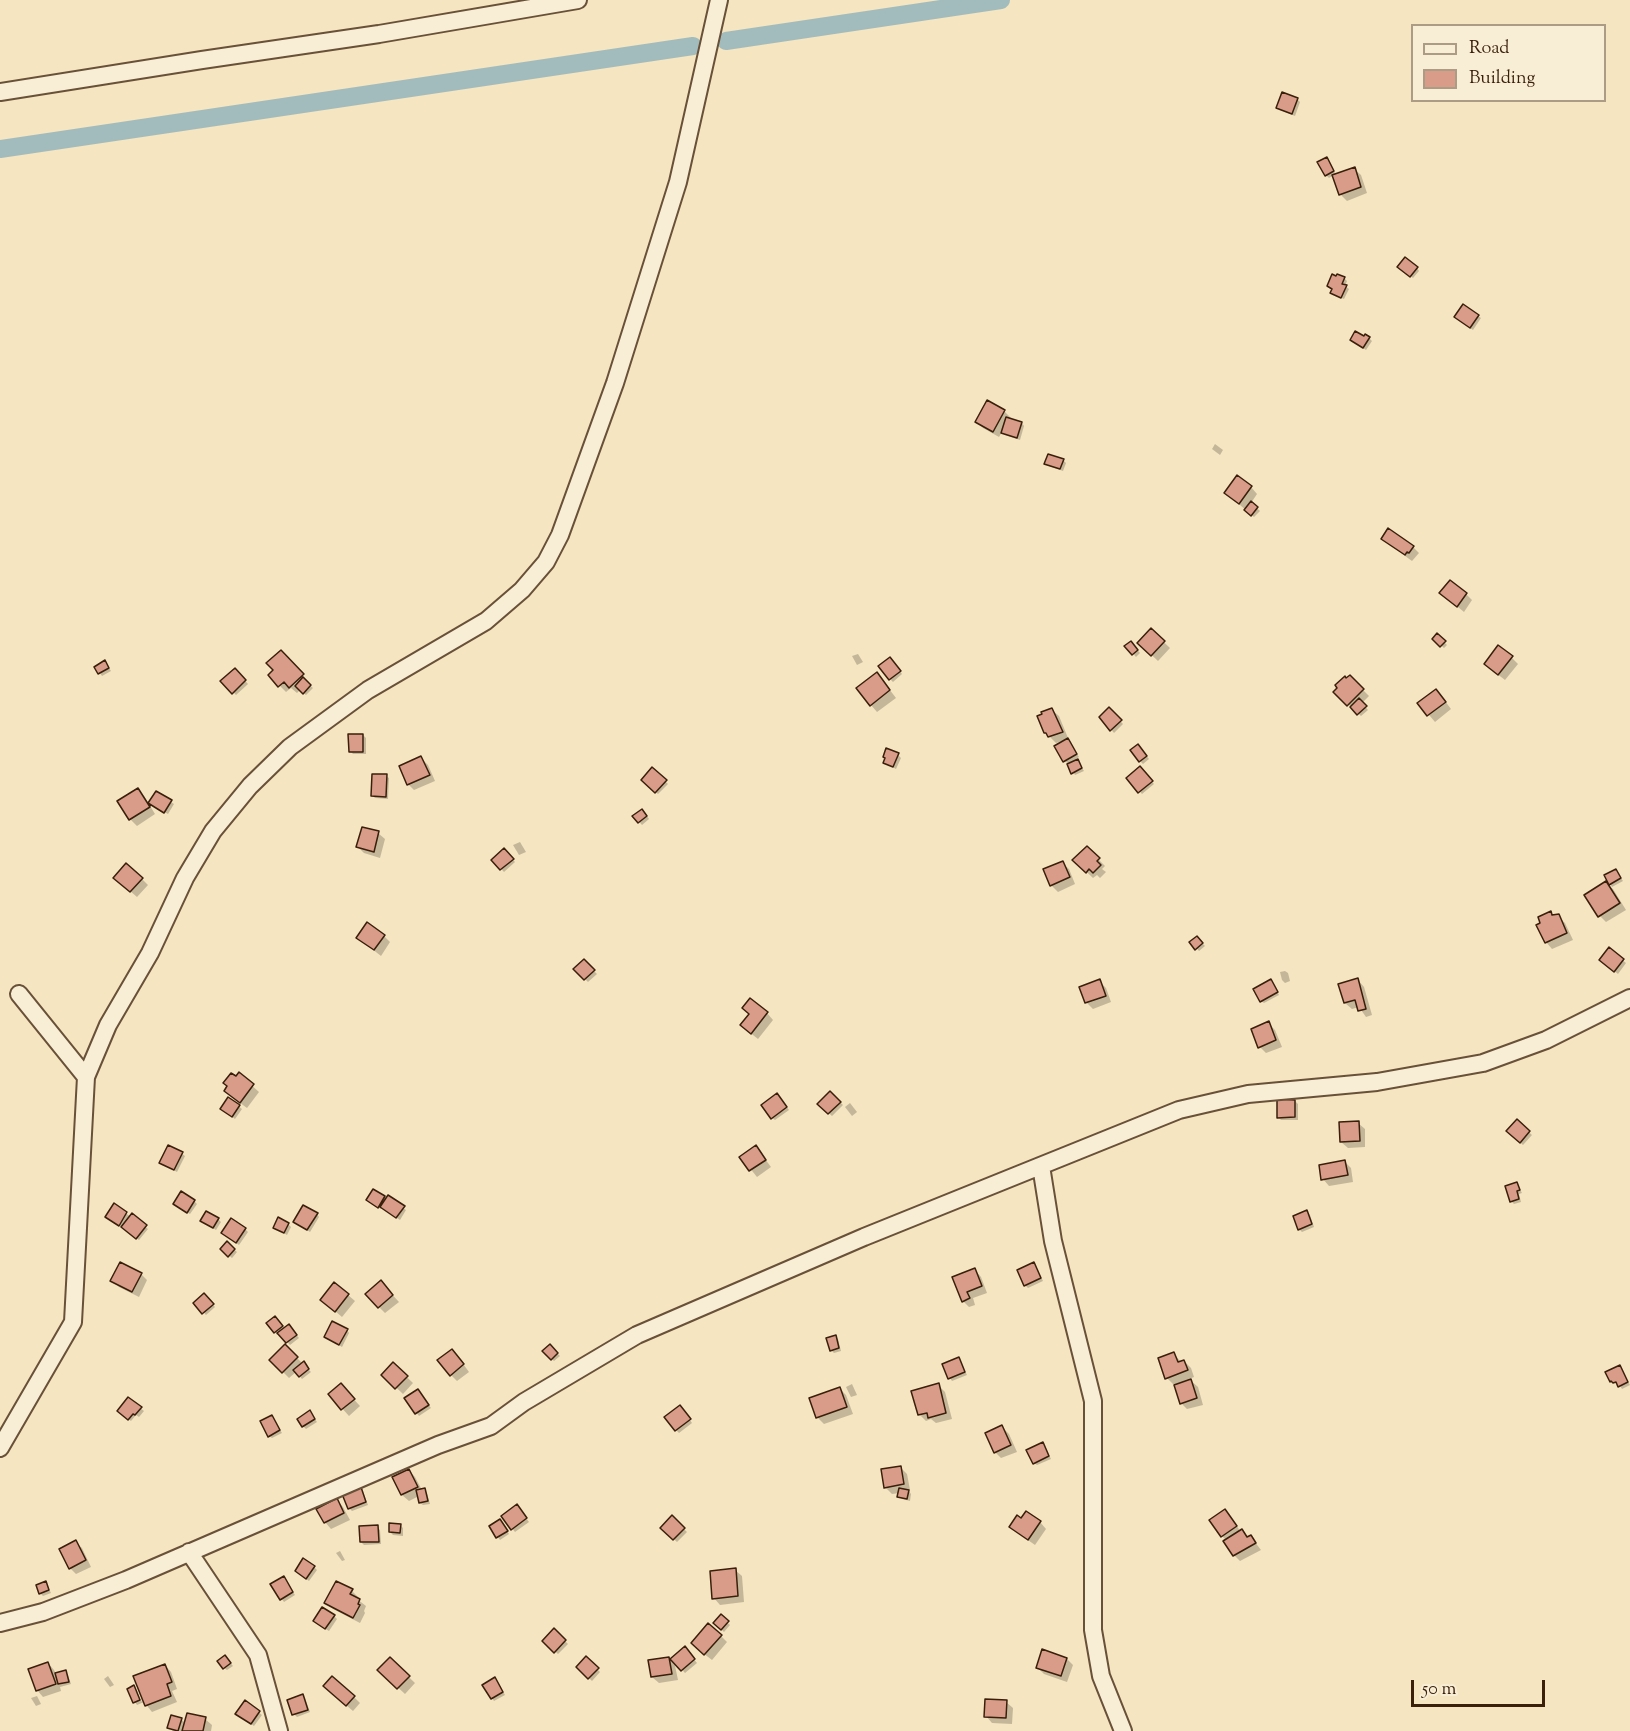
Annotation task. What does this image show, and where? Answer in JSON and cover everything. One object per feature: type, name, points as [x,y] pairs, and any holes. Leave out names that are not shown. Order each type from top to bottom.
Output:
[{"type":"street","points":[[0,92],[379,34],[578,0]]},
{"type":"street","points":[[0,1448],[72,1322],[86,1077],[108,1025],[150,953],[185,878],[213,831],[250,786],[290,747],[368,690],[486,621],[522,590],[546,562],[560,535],[615,383],[671,204],[719,0]]},
{"type":"street","points":[[19,994],[86,1077]]},
{"type":"street","points":[[0,1623],[43,1612],[126,1580],[438,1445],[491,1426],[524,1402],[637,1335],[864,1237],[1179,1110],[1248,1094],[1377,1082],[1483,1063],[1546,1040],[1630,998]]},
{"type":"street","points":[[1041,1166],[1053,1241],[1093,1401],[1093,1630],[1101,1676],[1123,1731]]},
{"type":"street","points":[[189,1552],[258,1654],[279,1731]]},
{"type":"building","points":[[1282,92],[1298,98],[1292,114],[1276,108]]},
{"type":"building","points":[[1327,157],[1334,171],[1325,176],[1317,162]]},
{"type":"building","points":[[1355,167],[1361,187],[1339,195],[1332,175]]},
{"type":"building","points":[[1405,257],[1418,267],[1410,277],[1397,267]]},
{"type":"building","points":[[1332,274],[1345,277],[1342,284],[1347,285],[1341,298],[1330,293],[1332,289],[1327,286]]},
{"type":"building","points":[[1463,304],[1479,315],[1470,328],[1454,317]]},
{"type":"building","points":[[1355,331],[1370,337],[1363,348],[1350,340]]},
{"type":"building","points":[[987,400],[1005,410],[993,432],[975,422]]},
{"type":"building","points":[[1006,417],[1022,422],[1017,438],[1001,433]]},
{"type":"building","points":[[1048,454],[1064,459],[1060,469],[1044,464]]},
{"type":"building","points":[[1237,475],[1252,486],[1239,504],[1224,493]]},
{"type":"building","points":[[1251,501],[1258,507],[1251,516],[1244,510]]},
{"type":"building","points":[[1388,528],[1414,546],[1409,553],[1405,555],[1381,539]]},
{"type":"building","points":[[1450,580],[1467,593],[1457,607],[1439,593]]},
{"type":"building","points":[[1151,628],[1165,641],[1151,656],[1137,643]]},
{"type":"building","points":[[1437,633],[1446,641],[1440,647],[1432,639]]},
{"type":"building","points":[[1131,641],[1138,650],[1132,655],[1124,646]]},
{"type":"building","points":[[1498,645],[1513,656],[1498,675],[1484,664]]},
{"type":"building","points":[[281,650],[304,674],[289,688],[284,682],[278,687],[268,675],[273,670],[266,663]]},
{"type":"building","points":[[890,657],[901,671],[889,680],[878,666]]},
{"type":"building","points":[[105,660],[109,668],[98,674],[94,667]]},
{"type":"building","points":[[235,668],[246,680],[232,694],[220,681]]},
{"type":"building","points":[[877,672],[890,690],[870,706],[856,688]]},
{"type":"building","points":[[1350,675],[1364,689],[1347,706],[1333,692],[1337,688],[1335,685],[1345,676],[1346,678]]},
{"type":"building","points":[[303,677],[311,685],[303,694],[295,686]]},
{"type":"building","points":[[1436,689],[1446,702],[1427,716],[1417,703]]},
{"type":"building","points":[[1359,698],[1367,706],[1357,715],[1350,707]]},
{"type":"building","points":[[1109,707],[1122,720],[1110,731],[1099,717]]},
{"type":"building","points":[[1052,708],[1063,732],[1048,737],[1037,716]]},
{"type":"building","points":[[348,734],[363,734],[363,752],[349,752]]},
{"type":"building","points":[[1068,738],[1077,754],[1063,762],[1054,746]]},
{"type":"building","points":[[1138,744],[1147,756],[1139,762],[1130,750]]},
{"type":"building","points":[[886,748],[899,753],[893,767],[883,763]]},
{"type":"building","points":[[421,756],[430,775],[407,785],[399,766]]},
{"type":"building","points":[[1078,759],[1082,768],[1071,774],[1067,764]]},
{"type":"building","points":[[1140,766],[1153,781],[1138,793],[1126,778]]},
{"type":"building","points":[[652,767],[667,780],[655,793],[641,780]]},
{"type":"building","points":[[372,774],[387,774],[386,797],[371,796]]},
{"type":"building","points":[[138,788],[150,807],[129,820],[117,801]]},
{"type":"building","points":[[156,791],[172,800],[164,813],[148,803]]},
{"type":"building","points":[[642,809],[647,816],[638,823],[632,816]]},
{"type":"building","points":[[362,827],[379,831],[374,852],[356,847]]},
{"type":"building","points":[[1087,846],[1100,858],[1097,861],[1101,865],[1093,873],[1089,869],[1086,873],[1072,860]]},
{"type":"building","points":[[504,848],[514,859],[500,870],[491,860]]},
{"type":"building","points":[[1063,861],[1070,877],[1050,886],[1043,869]]},
{"type":"building","points":[[126,863],[143,878],[130,892],[113,878]]},
{"type":"building","points":[[1616,869],[1621,878],[1609,885],[1604,875]]},
{"type":"building","points":[[1606,881],[1620,903],[1598,917],[1584,895]]},
{"type":"building","points":[[1551,911],[1552,915],[1559,914],[1567,933],[1545,943],[1536,925],[1540,923],[1538,917]]},
{"type":"building","points":[[367,922],[385,935],[374,950],[356,938]]},
{"type":"building","points":[[1197,936],[1203,943],[1195,950],[1189,942]]},
{"type":"building","points":[[1609,947],[1624,959],[1614,972],[1599,960]]},
{"type":"building","points":[[584,959],[595,970],[584,980],[573,969]]},
{"type":"building","points":[[1358,978],[1366,1009],[1358,1011],[1355,1000],[1344,1003],[1338,984]]},
{"type":"building","points":[[1100,979],[1106,996],[1085,1003],[1079,987]]},
{"type":"building","points":[[1271,979],[1278,992],[1260,1002],[1253,989]]},
{"type":"building","points":[[750,998],[768,1012],[751,1034],[740,1025],[749,1014],[742,1008]]},
{"type":"building","points":[[1269,1021],[1276,1040],[1258,1048],[1251,1029]]},
{"type":"building","points":[[239,1072],[254,1084],[240,1103],[224,1091],[227,1086],[223,1083],[231,1073],[236,1076]]},
{"type":"building","points":[[830,1091],[841,1102],[828,1114],[817,1104]]},
{"type":"building","points":[[777,1093],[787,1107],[771,1119],[761,1105]]},
{"type":"building","points":[[228,1097],[240,1105],[232,1117],[220,1109]]},
{"type":"building","points":[[1277,1099],[1295,1100],[1295,1117],[1277,1118]]},
{"type":"building","points":[[1517,1119],[1530,1131],[1520,1143],[1506,1131]]},
{"type":"building","points":[[1359,1121],[1360,1141],[1340,1142],[1339,1122]]},
{"type":"building","points":[[168,1145],[183,1152],[174,1170],[159,1163]]},
{"type":"building","points":[[756,1145],[766,1160],[749,1171],[739,1157]]},
{"type":"building","points":[[1345,1160],[1348,1175],[1321,1180],[1319,1165]]},
{"type":"building","points":[[1517,1182],[1520,1190],[1517,1191],[1519,1199],[1510,1202],[1505,1186]]},
{"type":"building","points":[[373,1189],[385,1196],[378,1208],[366,1200]]},
{"type":"building","points":[[181,1191],[195,1200],[187,1213],[173,1204]]},
{"type":"building","points":[[388,1195],[405,1206],[396,1218],[380,1207]]},
{"type":"building","points":[[114,1203],[127,1212],[119,1226],[105,1217]]},
{"type":"building","points":[[303,1205],[318,1213],[307,1230],[293,1222]]},
{"type":"building","points":[[1307,1210],[1312,1224],[1298,1230],[1293,1216]]},
{"type":"building","points":[[206,1211],[219,1218],[213,1228],[200,1221]]},
{"type":"building","points":[[132,1213],[147,1225],[136,1239],[121,1227]]},
{"type":"building","points":[[278,1217],[289,1223],[284,1233],[273,1228]]},
{"type":"building","points":[[231,1218],[246,1228],[236,1243],[221,1233]]},
{"type":"building","points":[[227,1241],[235,1249],[228,1257],[220,1249]]},
{"type":"building","points":[[120,1262],[142,1273],[132,1292],[110,1281]]},
{"type":"building","points":[[1034,1262],[1041,1278],[1024,1286],[1017,1270]]},
{"type":"building","points":[[975,1268],[982,1286],[967,1292],[970,1298],[962,1302],[952,1277]]},
{"type":"building","points":[[381,1280],[393,1295],[378,1308],[365,1294]]},
{"type":"building","points":[[334,1282],[349,1294],[335,1312],[320,1300]]},
{"type":"building","points":[[204,1293],[214,1304],[202,1314],[193,1303]]},
{"type":"building","points":[[275,1316],[283,1326],[274,1333],[266,1323]]},
{"type":"building","points":[[332,1321],[348,1329],[339,1345],[324,1337]]},
{"type":"building","points":[[289,1324],[297,1335],[286,1343],[277,1333]]},
{"type":"building","points":[[836,1335],[839,1348],[830,1351],[826,1338]]},
{"type":"building","points":[[285,1344],[298,1357],[282,1373],[269,1360]]},
{"type":"building","points":[[550,1344],[558,1353],[551,1360],[542,1351]]},
{"type":"building","points":[[452,1349],[464,1364],[450,1376],[437,1360]]},
{"type":"building","points":[[1174,1352],[1178,1362],[1184,1360],[1188,1370],[1165,1379],[1158,1358]]},
{"type":"building","points":[[959,1357],[965,1372],[948,1379],[942,1364]]},
{"type":"building","points":[[304,1361],[309,1369],[299,1377],[293,1370]]},
{"type":"building","points":[[393,1362],[408,1376],[395,1389],[381,1375]]},
{"type":"building","points":[[1620,1365],[1628,1382],[1618,1387],[1616,1382],[1610,1382],[1605,1372]]},
{"type":"building","points":[[1191,1379],[1197,1398],[1180,1404],[1174,1385]]},
{"type":"building","points":[[341,1383],[355,1399],[341,1410],[328,1394]]},
{"type":"building","points":[[939,1383],[946,1413],[928,1418],[927,1413],[918,1415],[911,1391]]},
{"type":"building","points":[[840,1387],[847,1407],[816,1418],[809,1398]]},
{"type":"building","points":[[418,1389],[429,1405],[415,1414],[404,1398]]},
{"type":"building","points":[[128,1397],[142,1407],[128,1420],[117,1411]]},
{"type":"building","points":[[680,1405],[691,1419],[675,1431],[664,1417]]},
{"type":"building","points":[[310,1410],[315,1419],[302,1427],[297,1419]]},
{"type":"building","points":[[272,1415],[280,1430],[268,1437],[260,1421]]},
{"type":"building","points":[[1002,1425],[1011,1445],[994,1453],[985,1433]]},
{"type":"building","points":[[1043,1442],[1049,1456],[1033,1464],[1026,1450]]},
{"type":"building","points":[[901,1466],[904,1484],[884,1488],[881,1469]]},
{"type":"building","points":[[409,1469],[418,1487],[401,1495],[392,1477]]},
{"type":"building","points":[[361,1487],[366,1502],[348,1509],[342,1494]]},
{"type":"building","points":[[425,1488],[428,1501],[419,1503],[416,1490]]},
{"type":"building","points":[[899,1488],[909,1490],[907,1499],[897,1497]]},
{"type":"building","points":[[337,1498],[344,1513],[324,1523],[316,1509]]},
{"type":"building","points":[[517,1504],[527,1518],[511,1530],[501,1516]]},
{"type":"building","points":[[1225,1509],[1237,1526],[1221,1537],[1209,1520]]},
{"type":"building","points":[[1026,1511],[1041,1521],[1028,1540],[1009,1527],[1017,1515],[1021,1518]]},
{"type":"building","points":[[672,1515],[685,1528],[673,1540],[660,1528]]},
{"type":"building","points":[[500,1519],[508,1531],[496,1538],[489,1526]]},
{"type":"building","points":[[389,1523],[401,1524],[400,1533],[389,1532]]},
{"type":"building","points":[[378,1525],[379,1542],[360,1542],[359,1526]]},
{"type":"building","points":[[1242,1529],[1247,1537],[1251,1535],[1256,1543],[1233,1556],[1223,1541]]},
{"type":"building","points":[[76,1540],[86,1560],[69,1569],[59,1549]]},
{"type":"building","points":[[303,1558],[315,1566],[306,1579],[295,1571]]},
{"type":"building","points":[[736,1568],[738,1596],[712,1599],[710,1571]]},
{"type":"building","points":[[284,1576],[293,1592],[280,1600],[270,1584]]},
{"type":"building","points":[[46,1581],[49,1590],[39,1594],[36,1585]]},
{"type":"building","points":[[336,1581],[353,1589],[350,1594],[360,1599],[358,1604],[360,1605],[353,1618],[324,1603]]},
{"type":"building","points":[[322,1607],[335,1615],[325,1629],[313,1621]]},
{"type":"building","points":[[721,1614],[729,1621],[721,1630],[713,1623]]},
{"type":"building","points":[[708,1623],[722,1635],[704,1655],[691,1643]]},
{"type":"building","points":[[554,1628],[566,1640],[554,1653],[542,1641]]},
{"type":"building","points":[[685,1646],[695,1659],[681,1671],[670,1659]]},
{"type":"building","points":[[1042,1649],[1067,1658],[1061,1676],[1036,1668]]},
{"type":"building","points":[[225,1655],[231,1663],[223,1669],[217,1661]]},
{"type":"building","points":[[586,1656],[599,1668],[588,1679],[576,1667]]},
{"type":"building","points":[[390,1657],[410,1676],[397,1689],[377,1670]]},
{"type":"building","points":[[669,1657],[672,1674],[651,1677],[648,1660]]},
{"type":"building","points":[[48,1662],[56,1684],[36,1691],[28,1669]]},
{"type":"building","points":[[165,1664],[172,1682],[167,1684],[171,1696],[145,1706],[133,1676]]},
{"type":"building","points":[[66,1670],[69,1682],[58,1684],[55,1673]]},
{"type":"building","points":[[332,1676],[355,1696],[346,1706],[323,1686]]},
{"type":"building","points":[[495,1677],[503,1692],[491,1699],[482,1685]]},
{"type":"building","points":[[134,1685],[140,1700],[133,1703],[127,1689]]},
{"type":"building","points":[[303,1694],[308,1710],[292,1715],[287,1700]]},
{"type":"building","points":[[985,1699],[1007,1700],[1006,1718],[984,1717]]},
{"type":"building","points":[[245,1700],[260,1711],[251,1724],[235,1714]]},
{"type":"building","points":[[187,1713],[206,1717],[203,1731],[182,1731]]},
{"type":"building","points":[[171,1715],[182,1718],[178,1731],[167,1728]]},
{"type":"waterway","points":[[726,41],[1001,0]]},
{"type":"waterway","points":[[0,149],[693,46]]}]
